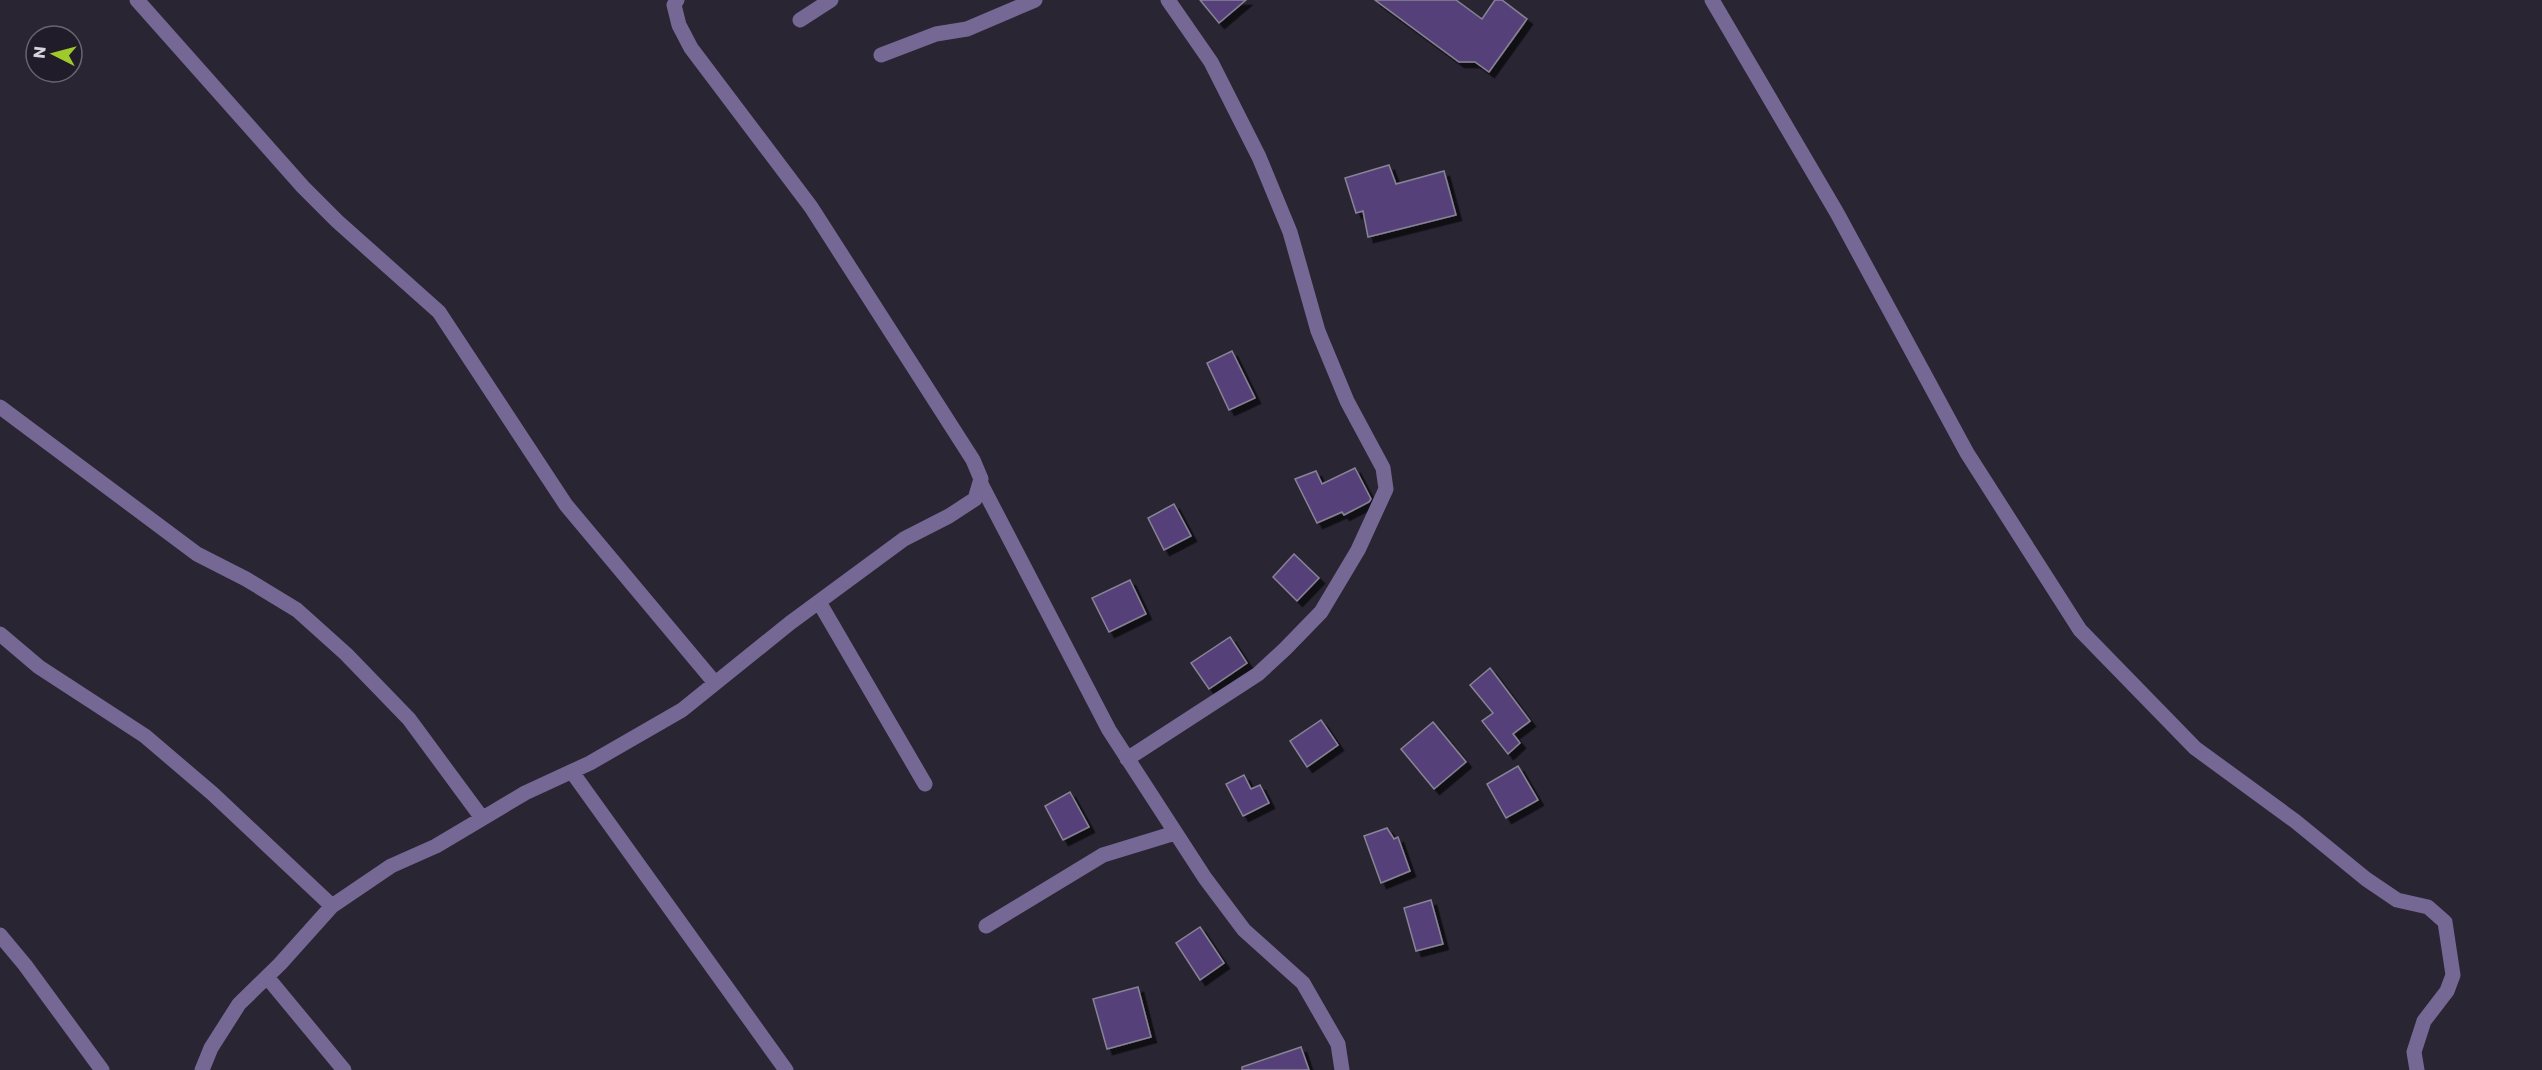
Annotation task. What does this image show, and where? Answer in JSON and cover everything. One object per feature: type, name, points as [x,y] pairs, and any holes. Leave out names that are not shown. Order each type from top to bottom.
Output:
[{"type":"street","points":[[137,0],[303,187],[337,221],[438,312],[566,505],[716,683]]},
{"type":"street","points":[[800,20],[831,0]]},
{"type":"street","points":[[881,55],[936,34],[967,29],[1035,0]]},
{"type":"street","points":[[1127,759],[1258,674],[1321,612],[1358,550],[1386,489],[1383,468],[1347,401],[1318,331],[1290,232],[1259,157],[1211,62],[1168,0]]},
{"type":"street","points":[[1712,0],[1837,213],[1967,453],[2080,630],[2195,748],[2295,821],[2366,879],[2397,900],[2428,907],[2445,922],[2453,975],[2447,991],[2424,1021],[2414,1052],[2417,1070]]},
{"type":"street","points":[[674,2],[679,25],[691,48],[811,207],[973,459],[981,484],[1109,730],[1127,759],[1175,833],[1244,930],[1303,983],[1338,1044],[1342,1070]]},
{"type":"street","points":[[0,407],[197,554],[246,579],[297,610],[346,654],[409,719],[482,818]]},
{"type":"street","points":[[202,1070],[211,1048],[238,1004],[267,977],[332,906],[392,866],[436,846],[525,793],[572,772],[682,710],[819,602],[904,539],[949,516],[975,499],[981,484]]},
{"type":"street","points":[[819,602],[925,784]]},
{"type":"street","points":[[0,634],[39,667],[146,736],[213,794],[332,906]]},
{"type":"street","points":[[572,772],[786,1070]]},
{"type":"street","points":[[986,926],[1103,855],[1175,833]]},
{"type":"street","points":[[0,935],[26,965],[102,1070]]},
{"type":"street","points":[[267,977],[344,1070]]},
{"type":"building","points":[[1200,0],[1246,0],[1219,23]]},
{"type":"building","points":[[1375,0],[1456,0],[1482,19],[1495,0],[1502,0],[1527,19],[1489,72],[1475,62],[1459,62]]},
{"type":"building","points":[[1389,165],[1396,184],[1444,171],[1456,215],[1368,237],[1363,211],[1356,213],[1345,178]]},
{"type":"building","points":[[1232,351],[1255,398],[1229,410],[1207,363]]},
{"type":"building","points":[[1355,468],[1371,499],[1369,502],[1344,515],[1342,512],[1317,523],[1295,479],[1316,471],[1322,484]]},
{"type":"building","points":[[1174,504],[1191,536],[1164,550],[1148,518]]},
{"type":"building","points":[[1294,554],[1319,578],[1297,601],[1273,577]]},
{"type":"building","points":[[1130,580],[1146,614],[1109,632],[1092,598]]},
{"type":"building","points":[[1230,637],[1247,663],[1209,689],[1191,663]]},
{"type":"building","points":[[1490,668],[1530,721],[1513,734],[1520,743],[1508,754],[1482,721],[1493,713],[1470,685]]},
{"type":"building","points":[[1321,720],[1338,745],[1307,767],[1290,741]]},
{"type":"building","points":[[1433,722],[1466,762],[1434,789],[1401,749]]},
{"type":"building","points":[[1518,766],[1538,800],[1506,818],[1487,784]]},
{"type":"building","points":[[1244,775],[1251,789],[1260,785],[1269,803],[1243,816],[1226,784]]},
{"type":"building","points":[[1070,792],[1089,827],[1063,840],[1045,806]]},
{"type":"building","points":[[1387,828],[1394,839],[1398,837],[1410,871],[1381,883],[1364,836]]},
{"type":"building","points":[[1431,900],[1443,944],[1416,951],[1404,908]]},
{"type":"building","points":[[1200,927],[1224,963],[1200,980],[1176,943]]},
{"type":"building","points":[[1138,987],[1151,1037],[1107,1049],[1093,999]]},
{"type":"building","points":[[1301,1047],[1309,1070],[1242,1070],[1242,1067]]}]
